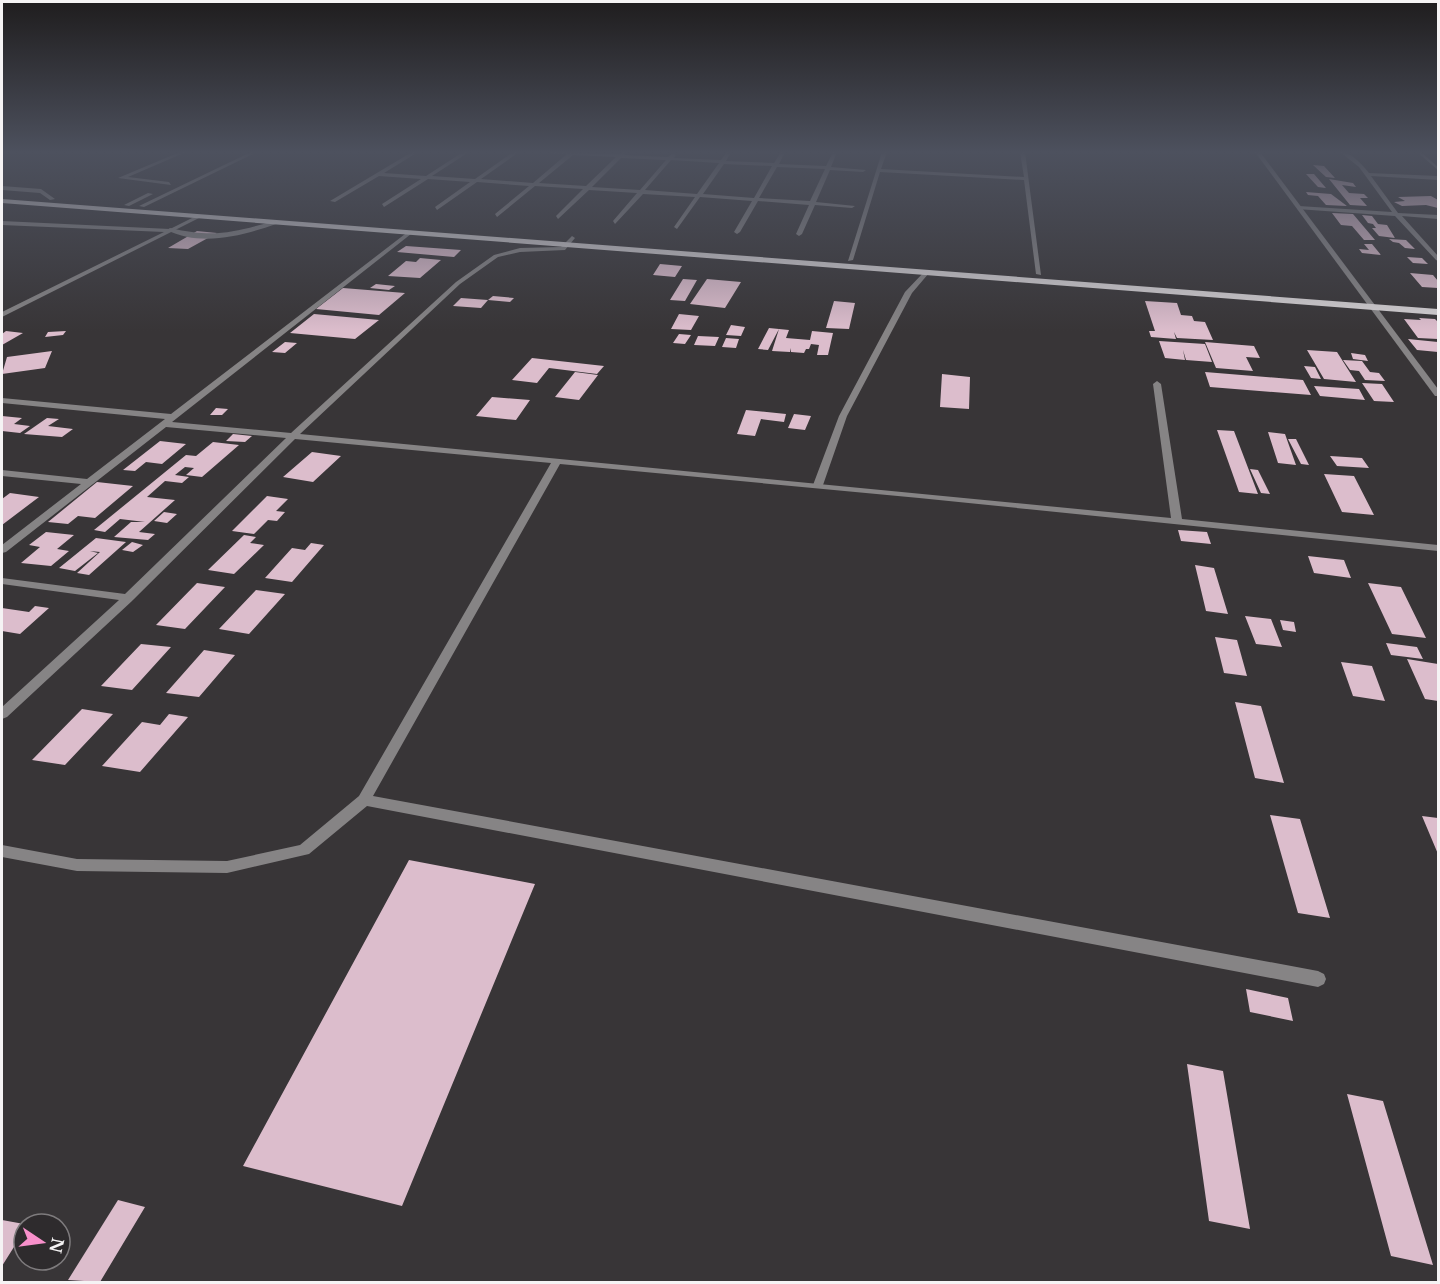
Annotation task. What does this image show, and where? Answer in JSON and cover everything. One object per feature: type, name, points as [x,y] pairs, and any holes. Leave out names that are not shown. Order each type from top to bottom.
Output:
[{"type":"main road","points":[[136,212],[410,233],[1039,274],[1371,303],[1438,312]]},
{"type":"main road","points":[[212,212],[926,273],[1371,303],[1438,304]]},
{"type":"street","points":[[497,215],[501,212]]},
{"type":"street","points":[[558,217],[564,212]]},
{"type":"street","points":[[615,222],[623,212]]},
{"type":"street","points":[[677,227],[688,212]]},
{"type":"street","points":[[738,232],[750,212]]},
{"type":"street","points":[[799,234],[809,212]]},
{"type":"street","points":[[850,260],[865,212]]},
{"type":"street","points":[[1031,212],[1039,274]]},
{"type":"street","points":[[1302,212],[1438,394]]},
{"type":"street","points":[[1362,212],[1438,217]]},
{"type":"street","points":[[1396,214],[1438,259]]},
{"type":"street","points":[[2,315],[198,217]]},
{"type":"street","points":[[2,223],[170,230],[201,237],[221,238],[236,236],[274,223]]},
{"type":"street","points":[[2,550],[410,233]]},
{"type":"street","points":[[2,714],[128,598],[295,434],[458,284],[496,256],[520,250],[558,250],[570,242]]},
{"type":"street","points":[[818,485],[849,406],[909,292],[926,273]]},
{"type":"street","points":[[1157,384],[1177,521]]},
{"type":"street","points":[[2,400],[295,434],[1438,548]]},
{"type":"street","points":[[2,851],[77,865],[227,867],[304,850],[364,800],[557,460]]},
{"type":"street","points":[[2,473],[90,482]]},
{"type":"street","points":[[2,582],[128,598]]},
{"type":"street","points":[[364,800],[1318,979]]},
{"type":"building","points":[[1332,213],[1353,214],[1375,240],[1364,240],[1352,226],[1341,225]]},
{"type":"building","points":[[1362,215],[1372,216],[1378,224],[1387,225],[1395,238],[1379,236],[1372,228],[1376,228],[1373,224],[1368,223]]},
{"type":"building","points":[[197,231],[217,233],[188,249],[168,248]]},
{"type":"building","points":[[1389,239],[1406,240],[1415,249],[1405,248]]},
{"type":"building","points":[[1364,244],[1372,244],[1381,255],[1362,253],[1359,249],[1369,250]]},
{"type":"building","points":[[406,246],[461,250],[454,257],[397,252]]},
{"type":"building","points":[[1407,257],[1422,258],[1428,264],[1413,263]]},
{"type":"building","points":[[420,258],[441,260],[420,278],[388,276],[406,261],[416,262]]},
{"type":"building","points":[[660,264],[682,266],[675,277],[653,275]]},
{"type":"building","points":[[1410,273],[1433,275],[1438,281],[1438,288],[1422,287]]},
{"type":"building","points":[[683,279],[697,280],[685,301],[670,300]]},
{"type":"building","points":[[707,279],[741,282],[725,308],[690,304]]},
{"type":"building","points":[[376,284],[395,286],[389,290],[370,288]]},
{"type":"building","points":[[343,288],[405,293],[379,315],[316,309]]},
{"type":"building","points":[[493,296],[514,298],[510,302],[488,300]]},
{"type":"building","points":[[461,298],[488,300],[481,308],[453,306]]},
{"type":"building","points":[[834,301],[855,303],[849,329],[826,328]]},
{"type":"building","points":[[1145,301],[1177,303],[1181,315],[1192,316],[1194,321],[1205,322],[1213,340],[1177,338],[1174,332],[1176,339],[1151,337],[1149,331],[1155,331]]},
{"type":"building","points":[[314,314],[379,320],[355,339],[290,333]]},
{"type":"building","points":[[679,314],[699,316],[691,330],[671,329]]},
{"type":"building","points":[[1419,318],[1435,319],[1438,322],[1438,339],[1418,338],[1404,319],[1421,320]]},
{"type":"building","points":[[731,325],[745,327],[741,336],[726,335]]},
{"type":"building","points":[[769,328],[779,329],[768,350],[758,349]]},
{"type":"building","points":[[779,329],[789,330],[786,338],[810,340],[812,331],[833,333],[828,355],[817,355],[819,345],[811,344],[804,353],[791,352],[791,348],[790,352],[772,351]]},
{"type":"building","points":[[6,331],[23,333],[2,345],[2,334]]},
{"type":"building","points":[[66,331],[63,335],[45,337],[48,332]]},
{"type":"building","points":[[679,334],[691,335],[685,344],[673,343]]},
{"type":"building","points":[[698,336],[719,337],[715,346],[694,345]]},
{"type":"building","points":[[726,338],[739,339],[736,348],[722,347]]},
{"type":"building","points":[[1408,339],[1438,342],[1438,352],[1417,350]]},
{"type":"building","points":[[1159,341],[1205,344],[1212,362],[1186,360],[1183,350],[1185,360],[1165,358]]},
{"type":"building","points":[[285,342],[297,343],[285,353],[272,352]]},
{"type":"building","points":[[1205,342],[1254,346],[1260,358],[1246,357],[1253,371],[1216,368]]},
{"type":"building","points":[[1307,350],[1337,352],[1356,382],[1324,379]]},
{"type":"building","points":[[52,351],[45,368],[2,374],[7,357]]},
{"type":"building","points":[[1351,353],[1365,355],[1368,361],[1353,359]]},
{"type":"building","points":[[532,358],[604,366],[597,374],[549,368],[537,383],[512,380]]},
{"type":"building","points":[[1343,360],[1362,361],[1370,372],[1379,373],[1385,381],[1365,380],[1359,371],[1350,370]]},
{"type":"building","points":[[1304,366],[1315,367],[1321,379],[1311,378]]},
{"type":"building","points":[[575,372],[598,375],[579,400],[555,397]]},
{"type":"building","points":[[1205,372],[1303,380],[1311,395],[1210,387]]},
{"type":"building","points":[[942,374],[970,377],[969,409],[940,407]]},
{"type":"building","points":[[1362,383],[1382,384],[1394,402],[1374,401]]},
{"type":"building","points":[[1314,386],[1359,389],[1365,400],[1320,396]]},
{"type":"building","points":[[492,397],[530,400],[516,420],[476,416]]},
{"type":"building","points":[[216,408],[228,409],[222,415],[210,415]]},
{"type":"building","points":[[746,410],[786,414],[784,422],[761,419],[755,436],[737,434]]},
{"type":"building","points":[[794,414],[811,416],[805,430],[788,428]]},
{"type":"building","points":[[2,416],[22,418],[14,424],[30,426],[20,433],[2,431]]},
{"type":"building","points":[[47,418],[59,419],[48,426],[73,429],[62,437],[24,434]]},
{"type":"building","points":[[1217,430],[1234,431],[1258,494],[1239,492]]},
{"type":"building","points":[[1268,432],[1285,434],[1296,465],[1278,463]]},
{"type":"building","points":[[233,434],[252,436],[245,442],[226,441]]},
{"type":"building","points":[[1288,439],[1296,439],[1309,465],[1301,464]]},
{"type":"building","points":[[160,441],[186,444],[162,464],[146,462],[135,471],[123,470]]},
{"type":"building","points":[[213,442],[239,445],[202,477],[186,475],[194,468],[185,467],[175,475],[189,477],[182,483],[165,481],[147,497],[175,500],[139,532],[155,534],[148,540],[114,537],[131,522],[145,522],[120,519],[105,532],[94,530],[186,455],[196,456]]},
{"type":"building","points":[[312,452],[341,456],[313,482],[283,477]]},
{"type":"building","points":[[1330,456],[1362,458],[1369,468],[1337,466]]},
{"type":"building","points":[[1250,469],[1258,470],[1270,494],[1261,493]]},
{"type":"building","points":[[1324,474],[1354,476],[1374,515],[1342,512]]},
{"type":"building","points":[[97,482],[133,486],[95,518],[78,516],[68,524],[48,522]]},
{"type":"building","points":[[10,493],[39,497],[2,525],[2,499]]},
{"type":"building","points":[[267,496],[288,499],[276,511],[285,512],[277,521],[268,520],[254,534],[232,531]]},
{"type":"building","points":[[164,512],[177,514],[167,523],[154,521]]},
{"type":"building","points":[[1178,530],[1207,532],[1211,544],[1181,541]]},
{"type":"building","points":[[46,532],[74,535],[57,549],[69,551],[51,566],[21,563],[40,547],[29,545]]},
{"type":"building","points":[[244,535],[256,537],[250,543],[264,545],[234,574],[208,570]]},
{"type":"building","points":[[96,538],[126,542],[89,575],[77,573],[100,552],[90,551],[98,553],[75,571],[59,568]]},
{"type":"building","points":[[132,542],[143,545],[133,552],[122,550]]},
{"type":"building","points":[[311,543],[324,545],[292,582],[265,578],[292,548],[305,550]]},
{"type":"building","points":[[1308,556],[1344,560],[1351,578],[1314,573]]},
{"type":"building","points":[[1195,565],[1214,568],[1228,614],[1206,611]]},
{"type":"building","points":[[197,583],[225,587],[185,629],[156,625]]},
{"type":"building","points":[[1368,583],[1401,587],[1426,638],[1392,634]]},
{"type":"building","points":[[256,590],[285,594],[249,634],[219,629]]},
{"type":"building","points":[[35,606],[49,608],[20,634],[2,631],[2,608],[29,612]]},
{"type":"building","points":[[1245,616],[1271,619],[1282,647],[1256,644]]},
{"type":"building","points":[[1280,620],[1294,622],[1296,632],[1283,630]]},
{"type":"building","points":[[1215,637],[1237,640],[1247,676],[1224,673]]},
{"type":"building","points":[[1386,643],[1417,647],[1423,659],[1391,655]]},
{"type":"building","points":[[141,644],[171,647],[132,690],[101,686]]},
{"type":"building","points":[[204,650],[235,655],[199,697],[166,693]]},
{"type":"building","points":[[1407,659],[1438,664],[1438,701],[1425,699]]},
{"type":"building","points":[[1341,662],[1372,666],[1385,701],[1353,696]]},
{"type":"building","points":[[1235,702],[1261,706],[1284,783],[1255,778]]},
{"type":"building","points":[[82,709],[113,714],[65,765],[32,760]]},
{"type":"building","points":[[169,714],[188,717],[140,772],[102,766],[142,722],[160,725]]},
{"type":"building","points":[[1270,815],[1300,819],[1330,918],[1298,913]]},
{"type":"building","points":[[1422,816],[1438,818],[1438,854]]},
{"type":"building","points":[[409,860],[535,884],[402,1206],[243,1166]]},
{"type":"building","points":[[1246,989],[1288,998],[1293,1021],[1250,1012]]},
{"type":"building","points":[[1187,1064],[1223,1071],[1250,1229],[1209,1221]]},
{"type":"building","points":[[1347,1094],[1383,1101],[1433,1265],[1391,1256]]},
{"type":"building","points":[[118,1200],[145,1207],[100,1282],[68,1280]]},
{"type":"building","points":[[2,1220],[12,1222],[12,1250],[2,1266]]}]
